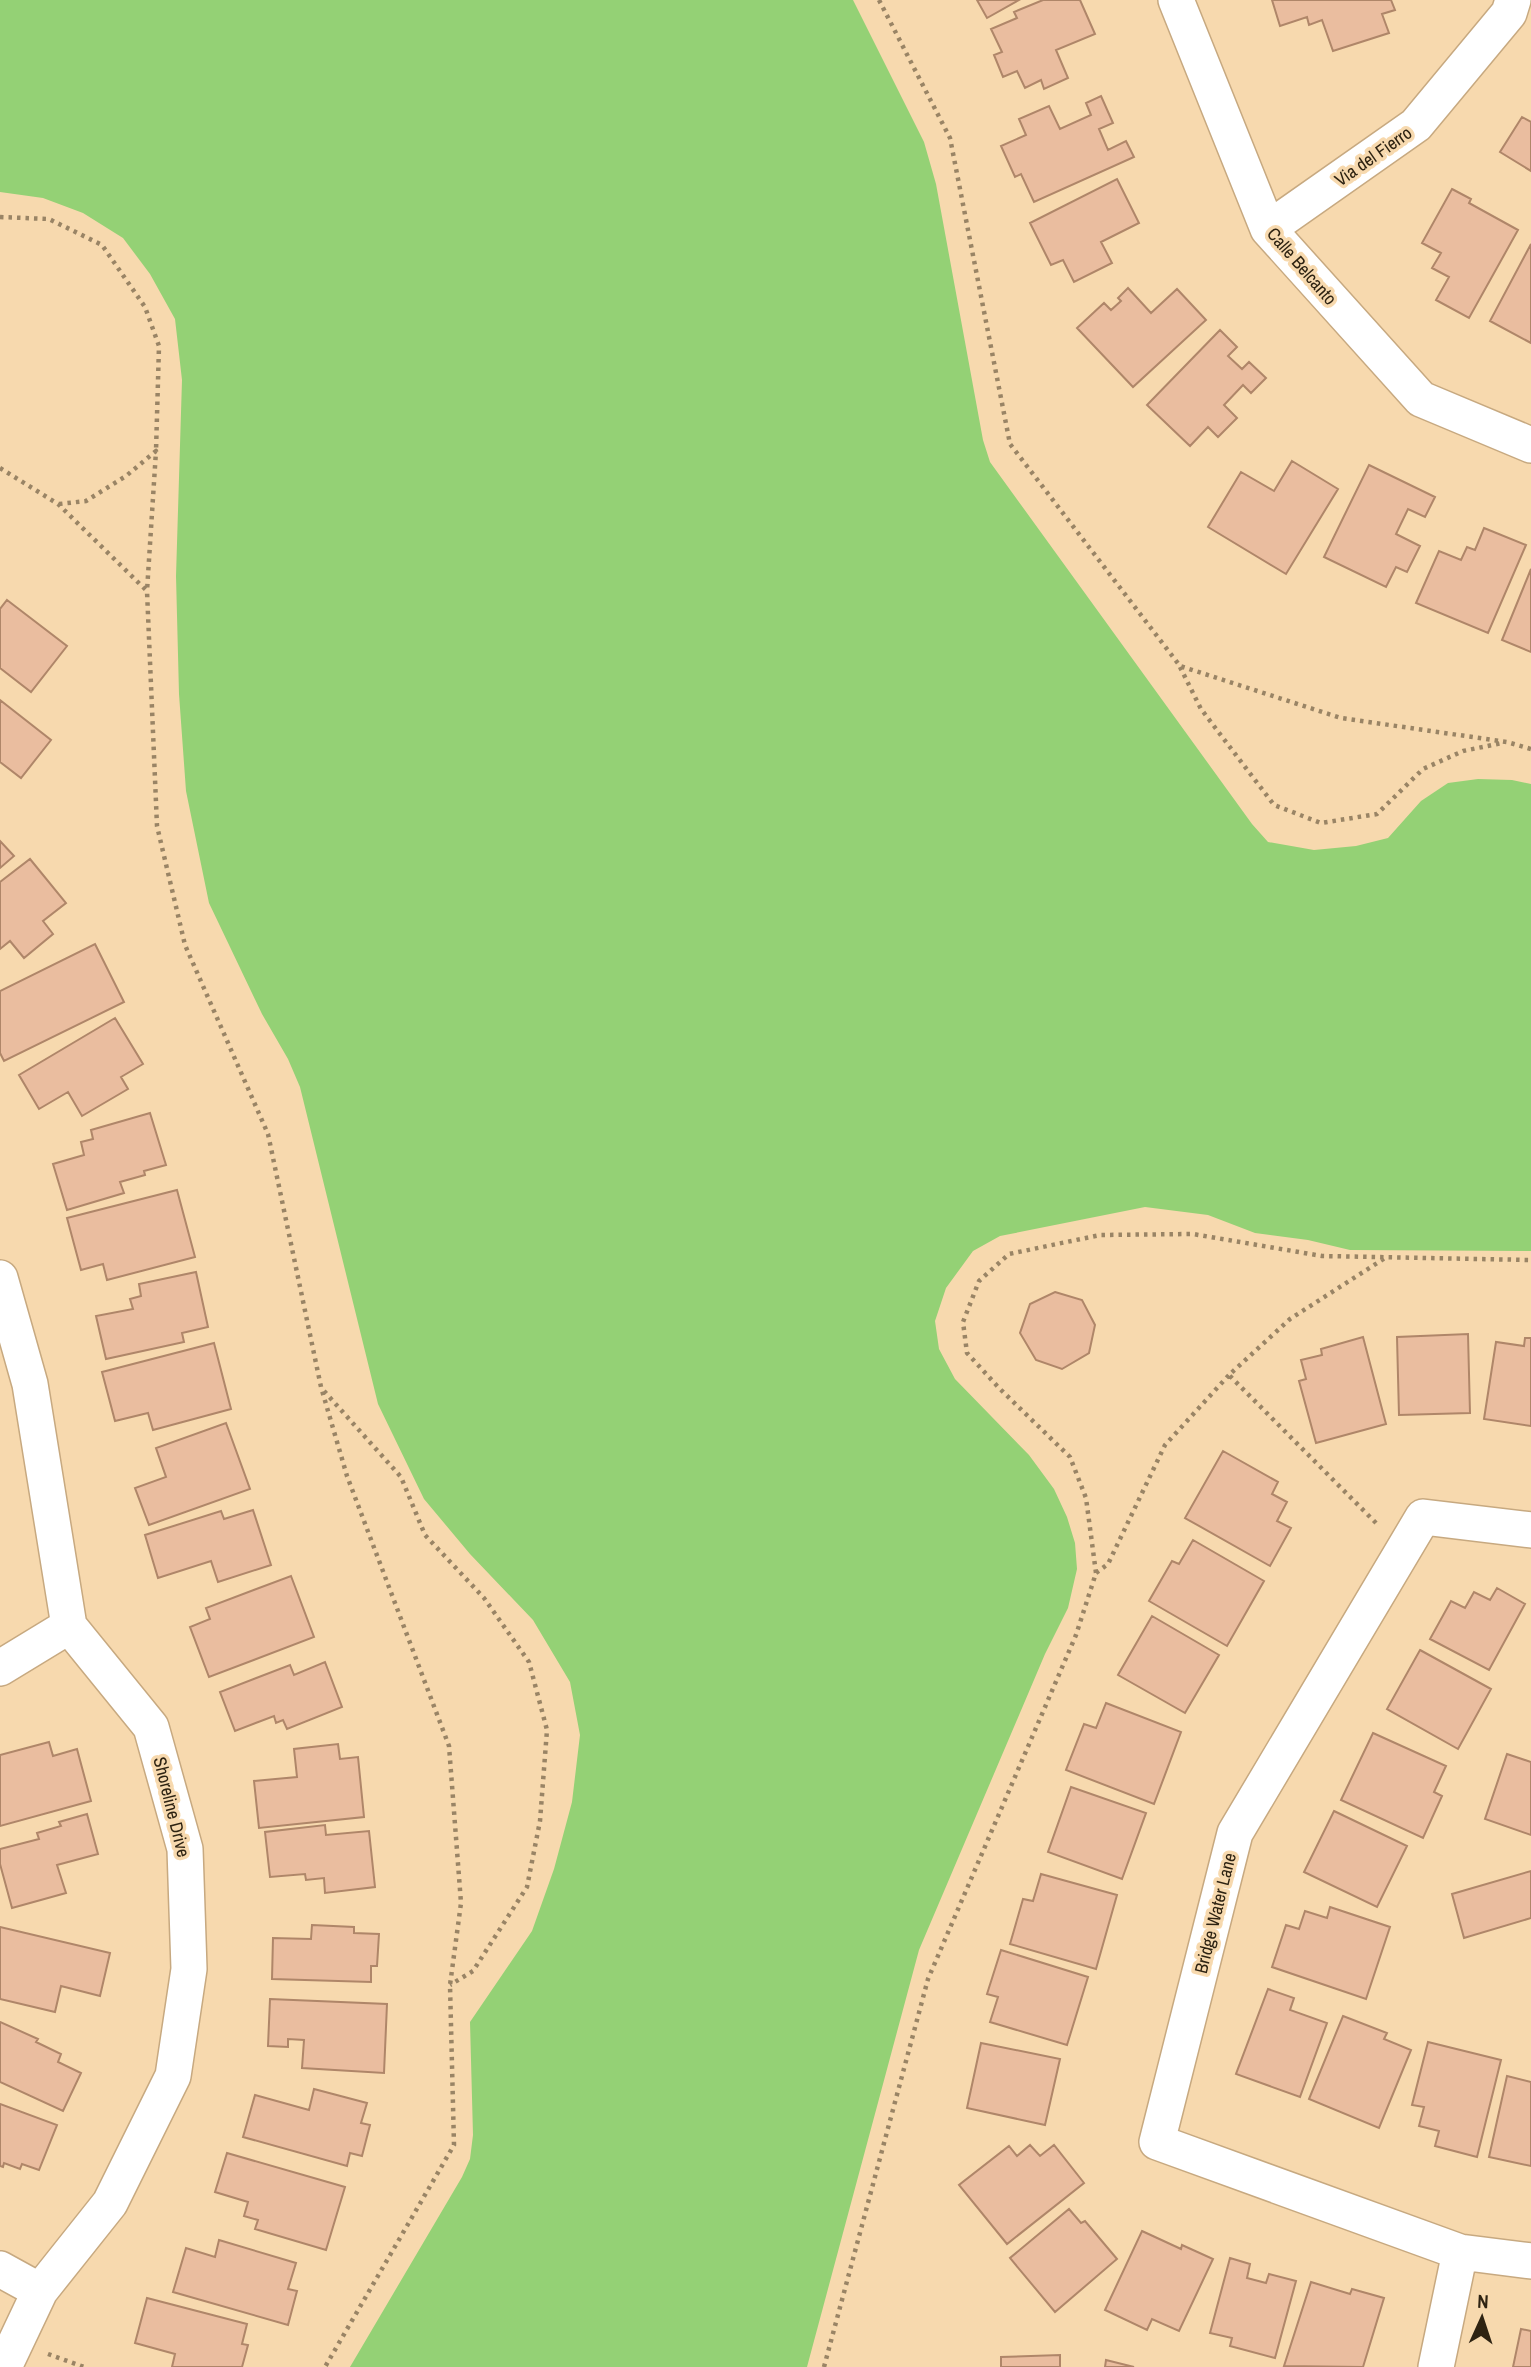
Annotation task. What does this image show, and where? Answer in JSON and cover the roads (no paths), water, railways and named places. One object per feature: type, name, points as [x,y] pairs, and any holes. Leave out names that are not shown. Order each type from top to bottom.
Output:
[{"type":"street","name":"Calle Belcanto","points":[[1175,0],[1268,229],[1421,399],[1531,445]]},
{"type":"street","name":"Via del Fierro","points":[[1268,229],[1416,125],[1509,13],[1514,0]]},
{"type":"street","name":"Shoreline Drive","points":[[0,1278],[30,1384],[69,1626],[151,1727],[185,1849],[189,1969],[173,2076],[110,2203],[40,2291],[4,2367]]},
{"type":"street","name":"Bridge Water Lane","points":[[1460,2252],[1157,2142],[1235,1833],[1423,1517],[1531,1530]]},
{"type":"street","points":[[0,1668],[69,1626]]},
{"type":"street","points":[[1436,2367],[1460,2252],[1531,2261]]},
{"type":"street","points":[[0,2269],[40,2291]]}]
